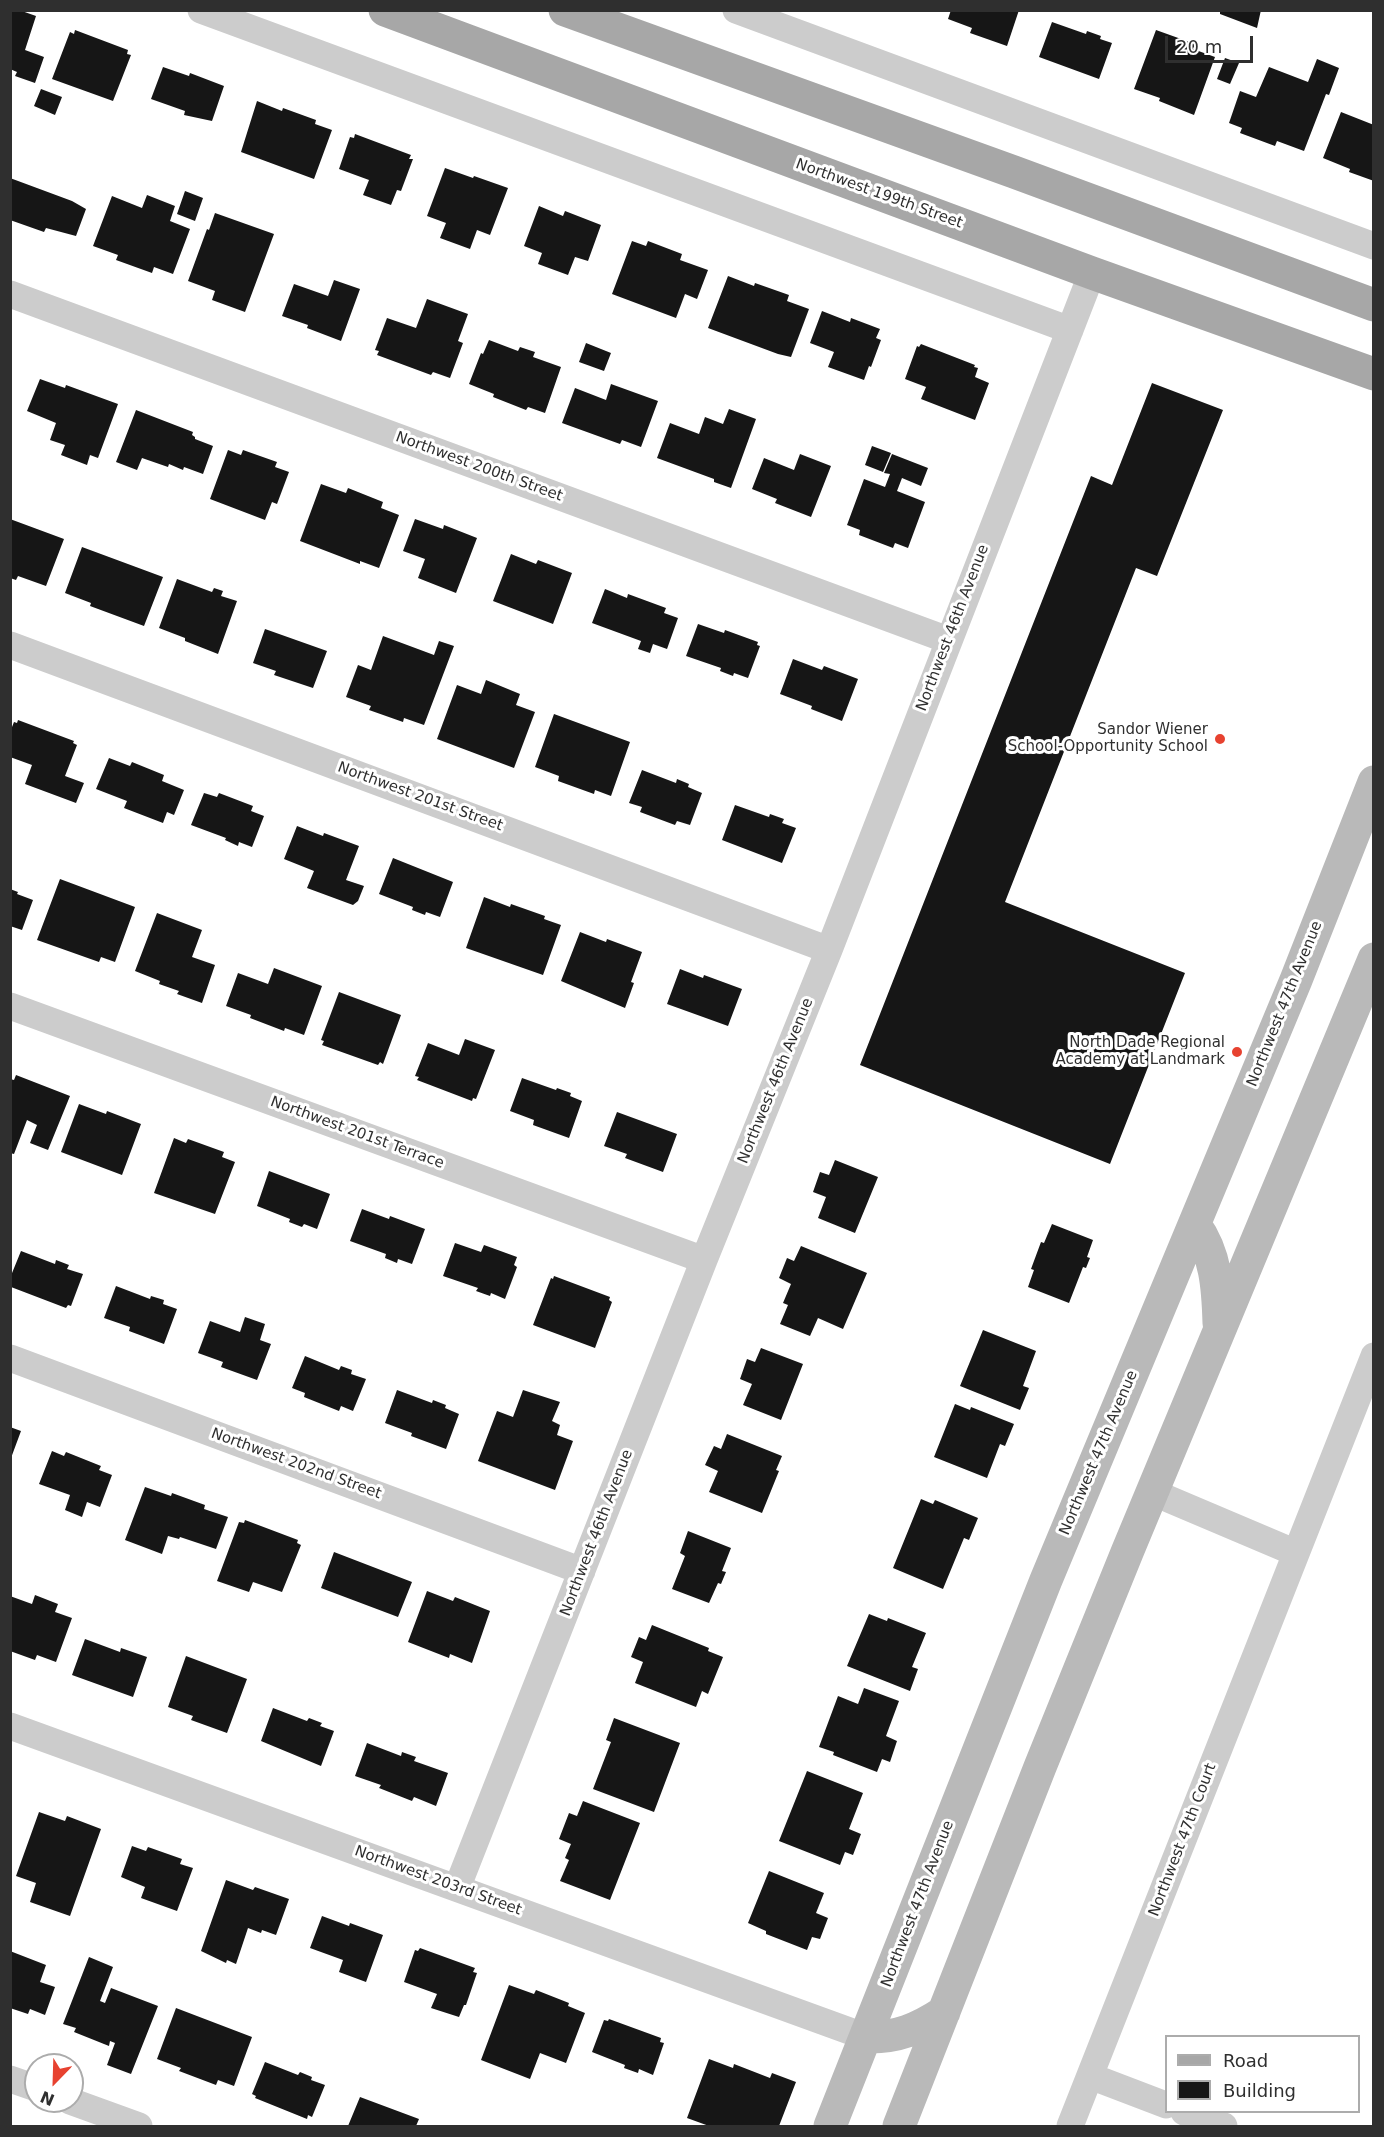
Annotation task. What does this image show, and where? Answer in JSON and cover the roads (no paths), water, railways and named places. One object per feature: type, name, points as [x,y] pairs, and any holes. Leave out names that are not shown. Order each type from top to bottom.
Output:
[{"type":"main road","name":"Northwest 199th Street","points":[[385,10],[431,19],[1092,273],[1374,374]]},
{"type":"main road","points":[[565,10],[1374,305]]},
{"type":"main road","name":"Northwest 47th Avenue","points":[[830,2127],[1033,1611],[1296,980],[1374,782]]},
{"type":"main road","points":[[899,2127],[1040,1767],[1374,959]]},
{"type":"main road","points":[[1195,1225],[1205,1239],[1216,1276],[1219,1330]]},
{"type":"main road","points":[[866,2037],[884,2038],[903,2034],[922,2026],[944,2012]]},
{"type":"street","points":[[201,10],[1070,330]]},
{"type":"street","points":[[736,10],[1374,246]]},
{"type":"street","name":"Northwest 46th Avenue","points":[[457,1888],[828,950],[1092,273]]},
{"type":"street","name":"Northwest 200th Street","points":[[10,294],[948,640]]},
{"type":"street","name":"Northwest 201st Street","points":[[10,645],[828,950]]},
{"type":"street","name":"Northwest 201st Terrace","points":[[10,1006],[704,1260]]},
{"type":"street","name":"Northwest 47th Court","points":[[1070,2127],[1374,1356]]},
{"type":"street","name":"Northwest 202nd Street","points":[[10,1358],[582,1571]]},
{"type":"street","points":[[1152,1492],[1296,1553]]},
{"type":"street","name":"Northwest 203rd Street","points":[[10,1726],[866,2037]]},
{"type":"street","points":[[1090,2076],[1165,2104]]},
{"type":"street","points":[[84,2106],[139,2127]]},
{"type":"street","points":[[1187,2113],[1224,2127]]},
{"type":"place","name":"Sandor Wiener School-Opportunity School","points":[[1220,739]]},
{"type":"place","name":"North Dade Regional Academy at Landmark","points":[[1237,1052]]}]
